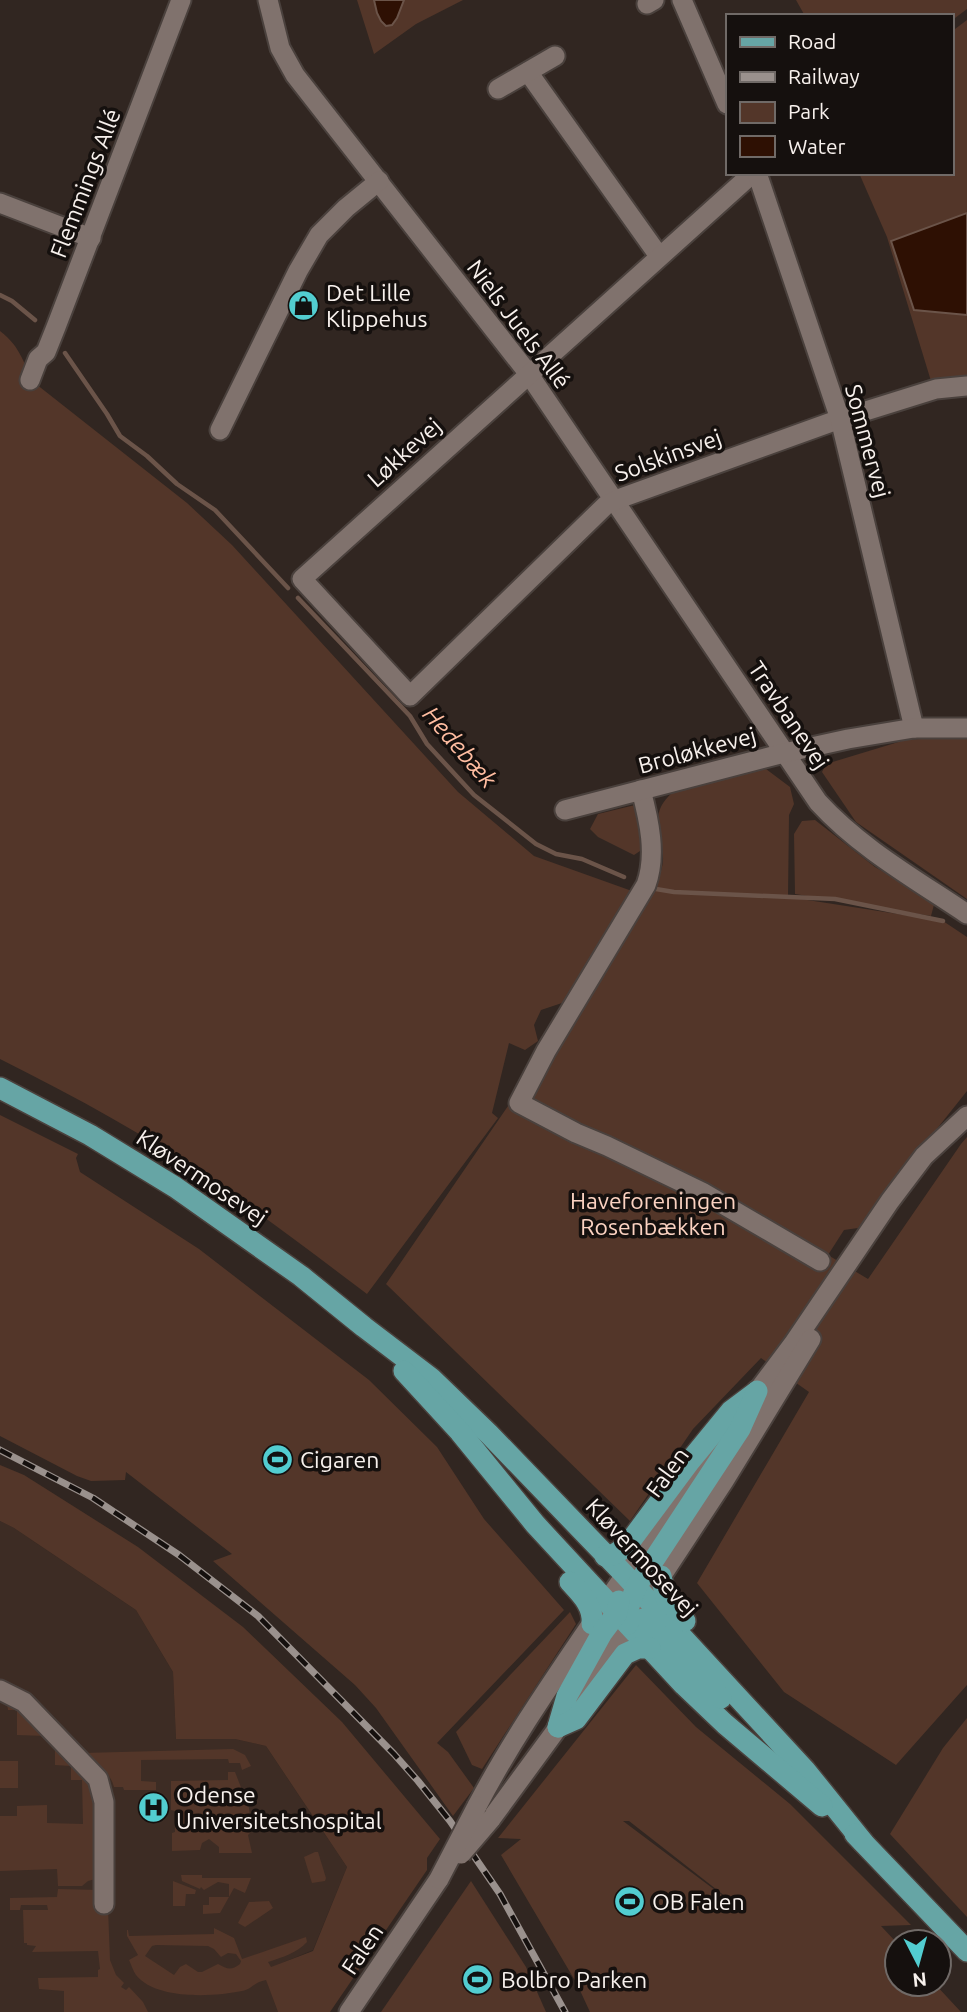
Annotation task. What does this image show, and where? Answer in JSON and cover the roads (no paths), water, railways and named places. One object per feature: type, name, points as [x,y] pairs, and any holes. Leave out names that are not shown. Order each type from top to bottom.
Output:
[{"type":"main road","name":"Kløvermosevej","points":[[0,1088],[90,1135],[175,1187],[301,1276],[430,1378],[499,1444],[605,1556],[650,1648],[725,1724],[863,1842]]},
{"type":"main road","name":"Kløvermosevej","points":[[364,1327],[460,1432],[536,1524],[754,1714],[805,1770],[863,1842],[967,1951]]},
{"type":"main road","points":[[605,1556],[626,1547],[731,1411],[757,1391]]},
{"type":"main road","points":[[558,1727],[567,1696],[599,1638],[741,1429],[757,1391]]},
{"type":"main road","points":[[460,1432],[478,1473],[536,1545],[587,1602],[593,1617],[592,1623]]},
{"type":"main road","points":[[661,1576],[666,1598],[743,1685],[754,1714]]},
{"type":"main road","points":[[558,1727],[576,1719],[625,1654],[638,1648],[650,1648]]},
{"type":"street","name":"Flemmings Allé","points":[[30,380],[38,359],[46,352],[181,0]]},
{"type":"street","points":[[682,0],[726,102]]},
{"type":"street","name":"Niels Juels Allé","points":[[266,2],[280,48],[295,75],[528,373],[614,500]]},
{"type":"street","points":[[498,89],[555,56]]},
{"type":"street","points":[[528,72],[659,257]]},
{"type":"street","name":"Løkkevej","points":[[410,696],[302,579],[528,373],[753,175]]},
{"type":"street","name":"Sommervej","points":[[756,175],[840,419],[914,727]]},
{"type":"street","points":[[220,430],[298,271],[319,235],[379,181]]},
{"type":"street","points":[[0,203],[91,238]]},
{"type":"street","name":"Solskinsvej","points":[[410,696],[614,500],[840,419],[936,388],[967,386]]},
{"type":"street","name":"Travbanevej","points":[[614,500],[818,802],[839,824],[878,855],[967,914]]},
{"type":"street","name":"Broløkkevej","points":[[565,810],[784,753],[914,727],[967,728]]},
{"type":"street","points":[[642,790],[652,855],[646,885],[546,1051],[519,1103],[702,1192],[820,1261]]},
{"type":"street","name":"Falen","points":[[757,1391],[793,1344],[890,1201],[924,1156],[967,1116]]},
{"type":"street","name":"Falen","points":[[484,1813],[499,1765],[592,1623],[661,1576],[898,1206],[967,1116]]},
{"type":"street","points":[[0,1690],[24,1702],[98,1779],[104,1802],[104,1904]]},
{"type":"street","name":"Falen","points":[[349,2012],[484,1813],[558,1727]]},
{"type":"water","points":[[374,0],[404,0],[392,25],[386,26],[381,21]]},
{"type":"water","points":[[967,213],[967,315],[914,310],[891,241]]},
{"type":"waterway","name":"Hedebæk","points":[[0,295],[35,320]]},
{"type":"waterway","name":"Hedebæk","points":[[65,353],[120,436],[177,484],[215,510],[288,588]]},
{"type":"waterway","name":"Hedebæk","points":[[298,598],[410,716],[427,744],[474,795],[536,844],[556,854],[582,859],[624,877]]},
{"type":"waterway","name":"Hedebæk","points":[[656,889],[835,899],[943,921]]},
{"type":"railway","points":[[0,1450],[93,1498],[179,1555],[258,1616],[394,1754],[450,1821],[500,1894],[565,2012]]},
{"type":"place","name":"Det Lille Klippehus","points":[[303,305]]},
{"type":"place","name":"Cigaren","points":[[277,1459]]},
{"type":"place","name":"Odense Universitetshospital","points":[[153,1807]]},
{"type":"place","name":"OB Falen","points":[[629,1901]]},
{"type":"place","name":"Bolbro Parken","points":[[478,1979]]},
{"type":"park label","name":"Haveforeningen Rosenbækken","points":[[653,1213]]}]
